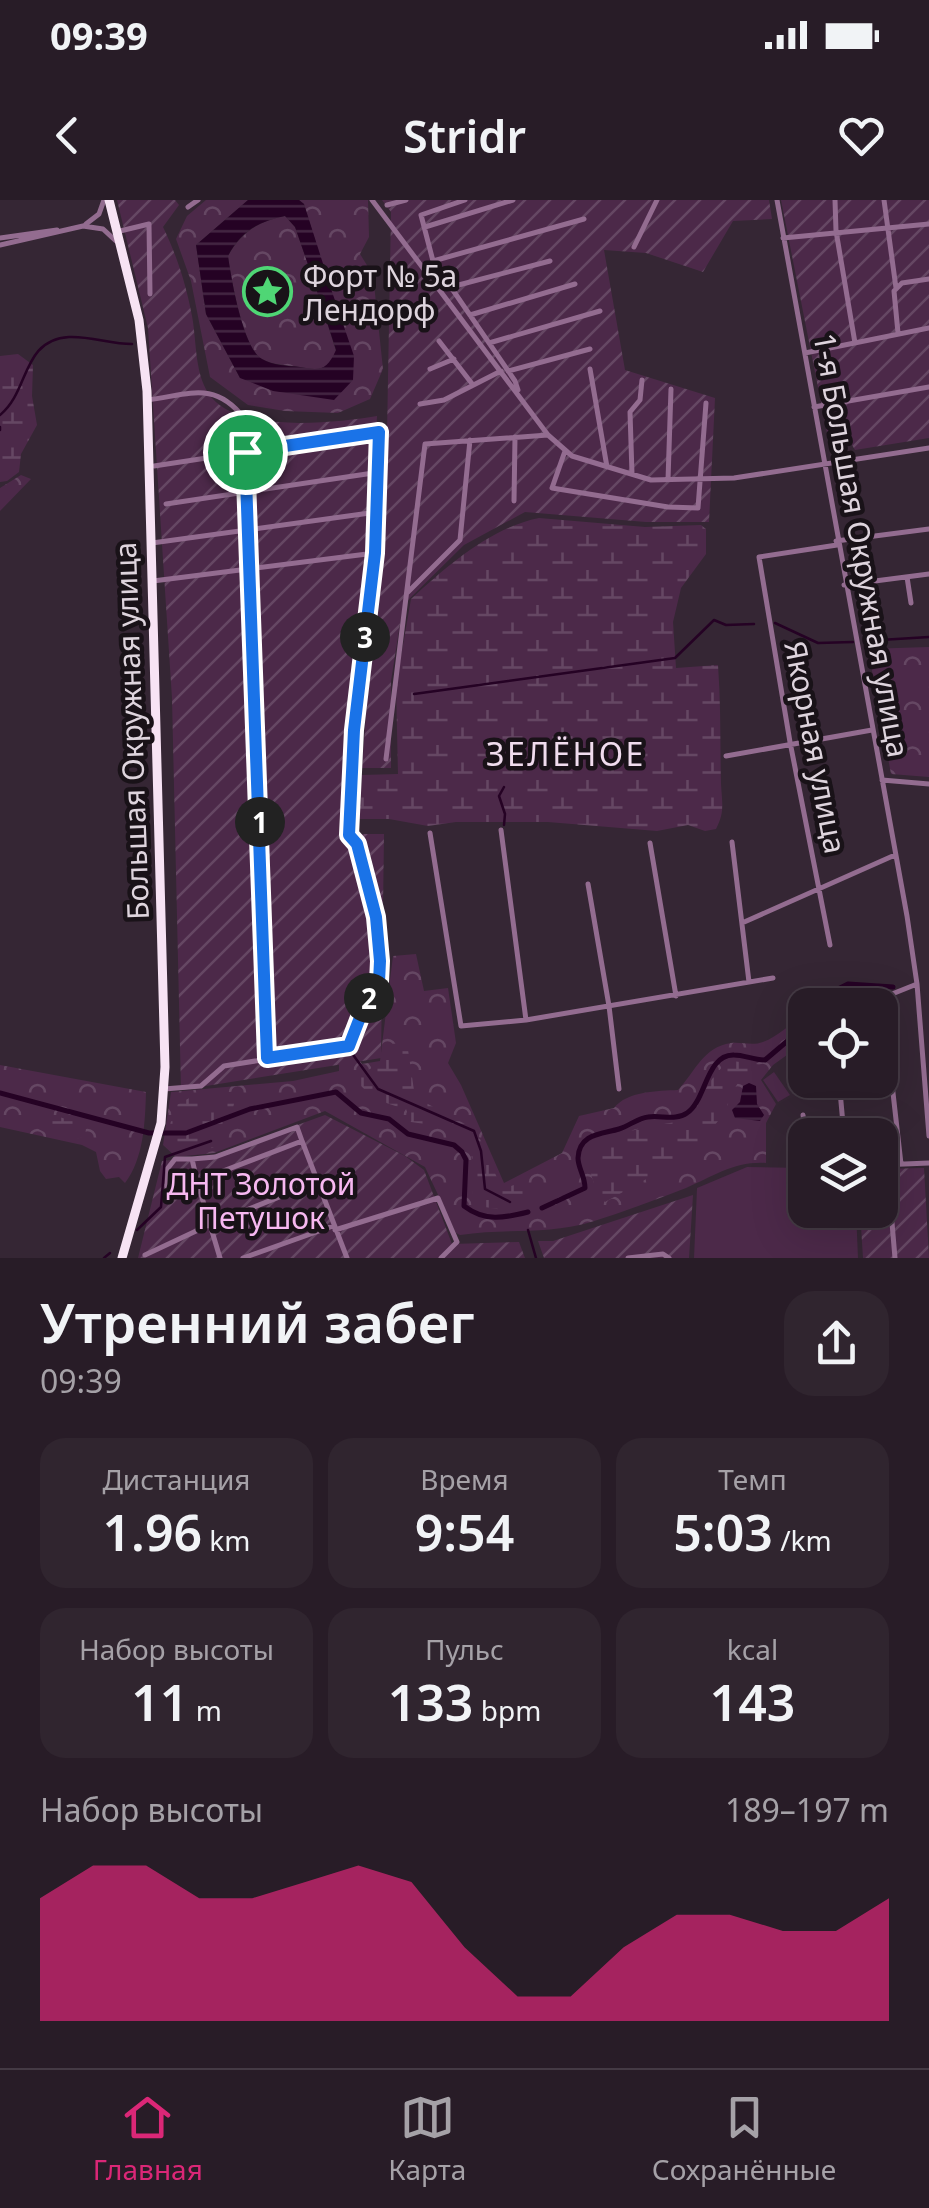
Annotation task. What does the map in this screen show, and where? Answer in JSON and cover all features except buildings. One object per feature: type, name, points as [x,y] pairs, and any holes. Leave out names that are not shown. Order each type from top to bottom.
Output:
[{"type":"highway","name":"Большая Окружная улица","points":[[106,200],[138,320],[147,400],[164,1089],[156,1147],[122,1258]]},
{"type":"street","points":[[0,242],[49,236],[83,226],[96,218],[106,200]]},
{"type":"street","points":[[188,207],[198,200]]},
{"type":"street","points":[[372,200],[505,371]]},
{"type":"street","points":[[379,209],[386,203],[406,200]]},
{"type":"street","points":[[466,200],[421,215],[433,260],[489,342],[520,398],[548,435],[572,456],[651,480],[668,480],[734,478],[929,448]]},
{"type":"street","points":[[423,227],[512,200]]},
{"type":"street","points":[[634,246],[658,200]]},
{"type":"street","name":"1-я Большая Окружная улица","points":[[776,200],[917,984],[929,1136]]},
{"type":"street","points":[[835,200],[836,231],[854,343]]},
{"type":"street","points":[[884,200],[898,334]]},
{"type":"street","points":[[433,260],[584,220]]},
{"type":"street","points":[[116,232],[149,224],[150,294]]},
{"type":"street","points":[[784,238],[929,224]]},
{"type":"street","points":[[83,226],[106,231],[120,248]]},
{"type":"street","points":[[450,287],[550,261]]},
{"type":"street","points":[[896,288],[902,283],[929,279]]},
{"type":"street","points":[[470,315],[575,284]]},
{"type":"street","points":[[489,342],[600,311]]},
{"type":"street","points":[[804,354],[929,328]]},
{"type":"street","points":[[439,340],[473,385]]},
{"type":"street","points":[[420,404],[444,400],[505,371],[590,349]]},
{"type":"street","points":[[430,369],[454,360]]},
{"type":"street","points":[[590,369],[607,467]]},
{"type":"street","points":[[632,474],[630,412],[640,400],[642,380]]},
{"type":"street","points":[[814,406],[929,387]]},
{"type":"street","points":[[668,480],[671,389]]},
{"type":"street","points":[[147,400],[200,391],[219,395],[244,418],[267,1058]]},
{"type":"street","points":[[565,451],[552,488],[668,507],[698,508],[706,403]]},
{"type":"street","points":[[154,466],[379,432],[375,553],[354,730],[349,835],[357,844],[376,917],[379,982],[366,1002],[349,1046],[224,1066],[201,1086],[164,1089]]},
{"type":"street","points":[[386,759],[424,444],[548,435]]},
{"type":"street","points":[[514,437],[514,501]]},
{"type":"street","points":[[406,594],[460,540],[470,440]]},
{"type":"street","points":[[166,504],[380,472]]},
{"type":"street","points":[[151,543],[377,512]]},
{"type":"street","points":[[836,543],[929,529]]},
{"type":"street","name":"Якорная улица","points":[[830,946],[759,557],[836,543]]},
{"type":"street","points":[[152,581],[375,553]]},
{"type":"street","points":[[844,585],[929,574]]},
{"type":"street","points":[[907,577],[910,603]]},
{"type":"street","points":[[726,756],[872,730]]},
{"type":"street","points":[[881,780],[929,784]]},
{"type":"street","points":[[501,830],[526,1020]]},
{"type":"street","points":[[430,833],[461,1026],[526,1020],[773,978]]},
{"type":"street","points":[[732,842],[749,982]]},
{"type":"street","points":[[650,843],[676,996]]},
{"type":"street","points":[[742,922],[895,855]]},
{"type":"street","points":[[588,884],[619,1089]]},
{"type":"street","points":[[898,993],[917,984]]},
{"type":"street","points":[[893,1098],[900,1164],[929,1164]]},
{"type":"street","points":[[167,1189],[171,1162],[215,1157],[297,1127],[347,1258]]},
{"type":"street","points":[[198,1180],[302,1141]]},
{"type":"street","points":[[192,1159],[220,1258]]},
{"type":"street","points":[[145,1255],[317,1182]]},
{"type":"street","points":[[243,1258],[438,1198],[457,1242],[441,1258]]},
{"type":"street","points":[[891,1228],[895,1258]]},
{"type":"street","points":[[628,1258],[664,1254],[669,1258]]},
{"type":"green space","points":[[117,200],[175,200],[179,205],[163,227],[184,281],[199,370],[212,398],[226,409],[266,421],[314,423],[377,416],[353,834],[384,834],[381,1058],[181,1090],[172,698],[148,328]]},
{"type":"green space","points":[[206,200],[248,200],[196,245],[206,314],[240,378],[353,380],[328,280],[315,285],[336,351],[330,362],[313,369],[270,362],[255,353],[249,342],[228,256],[252,229],[285,216],[295,227],[312,276],[325,273],[304,204],[299,200],[368,200],[369,237],[360,254],[373,275],[383,369],[370,399],[338,413],[285,411],[248,405],[210,377],[191,281],[176,239],[187,216]]},
{"type":"green space","points":[[382,200],[769,200],[772,219],[733,221],[703,272],[646,253],[604,250],[625,370],[715,398],[709,522],[646,522],[525,512],[464,545],[403,605],[391,681],[391,768],[362,768],[387,435],[391,212]]},
{"type":"green space","points":[[781,200],[929,200],[929,438],[855,450],[849,440],[829,443]]},
{"type":"green space","points":[[18,354],[33,365],[32,396],[37,425],[21,454],[19,472],[0,482],[0,356]]},
{"type":"green space","points":[[21,475],[31,479],[0,511],[0,488]]},
{"type":"green space","points":[[539,518],[645,527],[701,525],[706,529],[706,554],[681,588],[673,622],[676,668],[718,665],[722,807],[716,829],[705,831],[688,825],[657,831],[548,822],[456,822],[428,826],[389,819],[359,819],[362,775],[398,774],[396,685],[411,599],[487,539]]},
{"type":"green space","points":[[929,647],[929,777],[891,774],[868,649]]},
{"type":"green space","points":[[416,954],[424,991],[448,988],[456,1043],[448,1063],[504,1183],[562,1153],[579,1116],[614,1108],[635,1095],[678,1090],[700,1061],[721,1045],[763,1042],[788,1027],[788,1054],[761,1080],[776,1104],[766,1123],[766,1163],[734,1167],[651,1201],[575,1226],[460,1235],[425,1167],[325,1111],[214,1153],[176,1157],[163,1145],[171,1092],[293,1081],[339,1071],[339,1050],[352,1049],[362,1064],[380,1061],[393,956]]},
{"type":"green space","points":[[407,1043],[415,1097],[476,1130],[502,1189],[520,1183],[531,1205],[503,1210],[473,1205],[473,1168],[468,1144],[450,1131],[411,1122],[406,1109],[377,1098],[359,1084],[355,1077],[383,1062],[389,1044]]},
{"type":"green space","points":[[732,1061],[764,1065],[756,1086],[746,1076],[734,1089],[722,1116],[697,1143],[605,1202],[592,1178],[588,1150],[623,1133],[686,1120],[712,1079]]},
{"type":"green space","points":[[0,1065],[146,1092],[140,1151],[125,1183],[119,1177],[106,1179],[96,1152],[82,1145],[0,1127]]},
{"type":"green space","points":[[774,1072],[788,1096],[778,1102],[763,1080]]},
{"type":"green space","points":[[237,1091],[225,1142],[178,1154],[165,1144],[175,1106],[191,1097]]},
{"type":"green space","points":[[43,1112],[82,1124],[85,1137],[59,1136],[35,1127]]},
{"type":"green space","name":"ДНТ Золотой Петушок","points":[[325,1115],[405,1156],[424,1170],[452,1244],[519,1242],[525,1258],[138,1258],[162,1161],[215,1155]]},
{"type":"green space","points":[[747,1167],[788,1168],[788,1228],[857,1228],[858,1258],[694,1258],[697,1188]]},
{"type":"green space","points":[[924,1168],[929,1258],[863,1258],[861,1228],[898,1228],[898,1169]]},
{"type":"green space","points":[[693,1195],[689,1258],[544,1258],[538,1241],[553,1241]]},
{"type":"shaded area","points":[[248,200],[299,200],[304,204],[326,273],[312,276],[295,227],[285,216],[244,234],[228,256],[249,342],[255,353],[270,363],[323,368],[336,350],[315,285],[328,280],[354,356],[353,380],[334,400],[273,391],[240,378],[206,314],[196,245]]},
{"type":"shaded area","points":[[743,1086],[756,1086],[757,1104],[764,1115],[760,1121],[735,1118],[732,1110],[740,1102]]},
{"type":"waterway","points":[[0,415],[10,405],[34,357],[53,340],[77,337],[132,344]]},
{"type":"waterway","points":[[414,694],[675,658],[714,620],[726,625],[754,624]]},
{"type":"waterway","points":[[775,623],[818,643],[853,642]]},
{"type":"waterway","points":[[864,641],[929,637]]},
{"type":"waterway","points":[[504,787],[499,796],[504,825]]},
{"type":"waterway","points":[[840,988],[848,984],[893,987]]},
{"type":"waterway","points":[[542,1208],[585,1188],[578,1158],[587,1139],[644,1118],[683,1115],[693,1107],[712,1070],[725,1057],[765,1060],[788,1040]]},
{"type":"waterway","points":[[351,1052],[378,1089],[474,1131],[481,1151],[485,1189],[510,1202]]},
{"type":"waterway","points":[[0,1093],[149,1133],[186,1133],[250,1109],[336,1092],[361,1113],[389,1119],[408,1134],[454,1145],[462,1152],[466,1160],[464,1206],[479,1215],[495,1217],[528,1212]]},
{"type":"waterway","points":[[137,1230],[161,1207],[165,1157],[211,1141]]},
{"type":"waterway","points":[[528,1230],[536,1258]]},
{"type":"waterway","points":[[104,1258],[110,1253]]},
{"type":"place","name":"Форт № 5а Лендорф","points":[[268,292]]},
{"type":"district","name":"ЗЕЛЁНОЕ","points":[[566,753]]},
{"type":"route","points":[[379,432],[375,553],[354,730],[349,835],[357,844],[376,917],[379,982],[366,1002],[349,1046],[267,1058],[261,850],[245,452],[379,432]]}]
